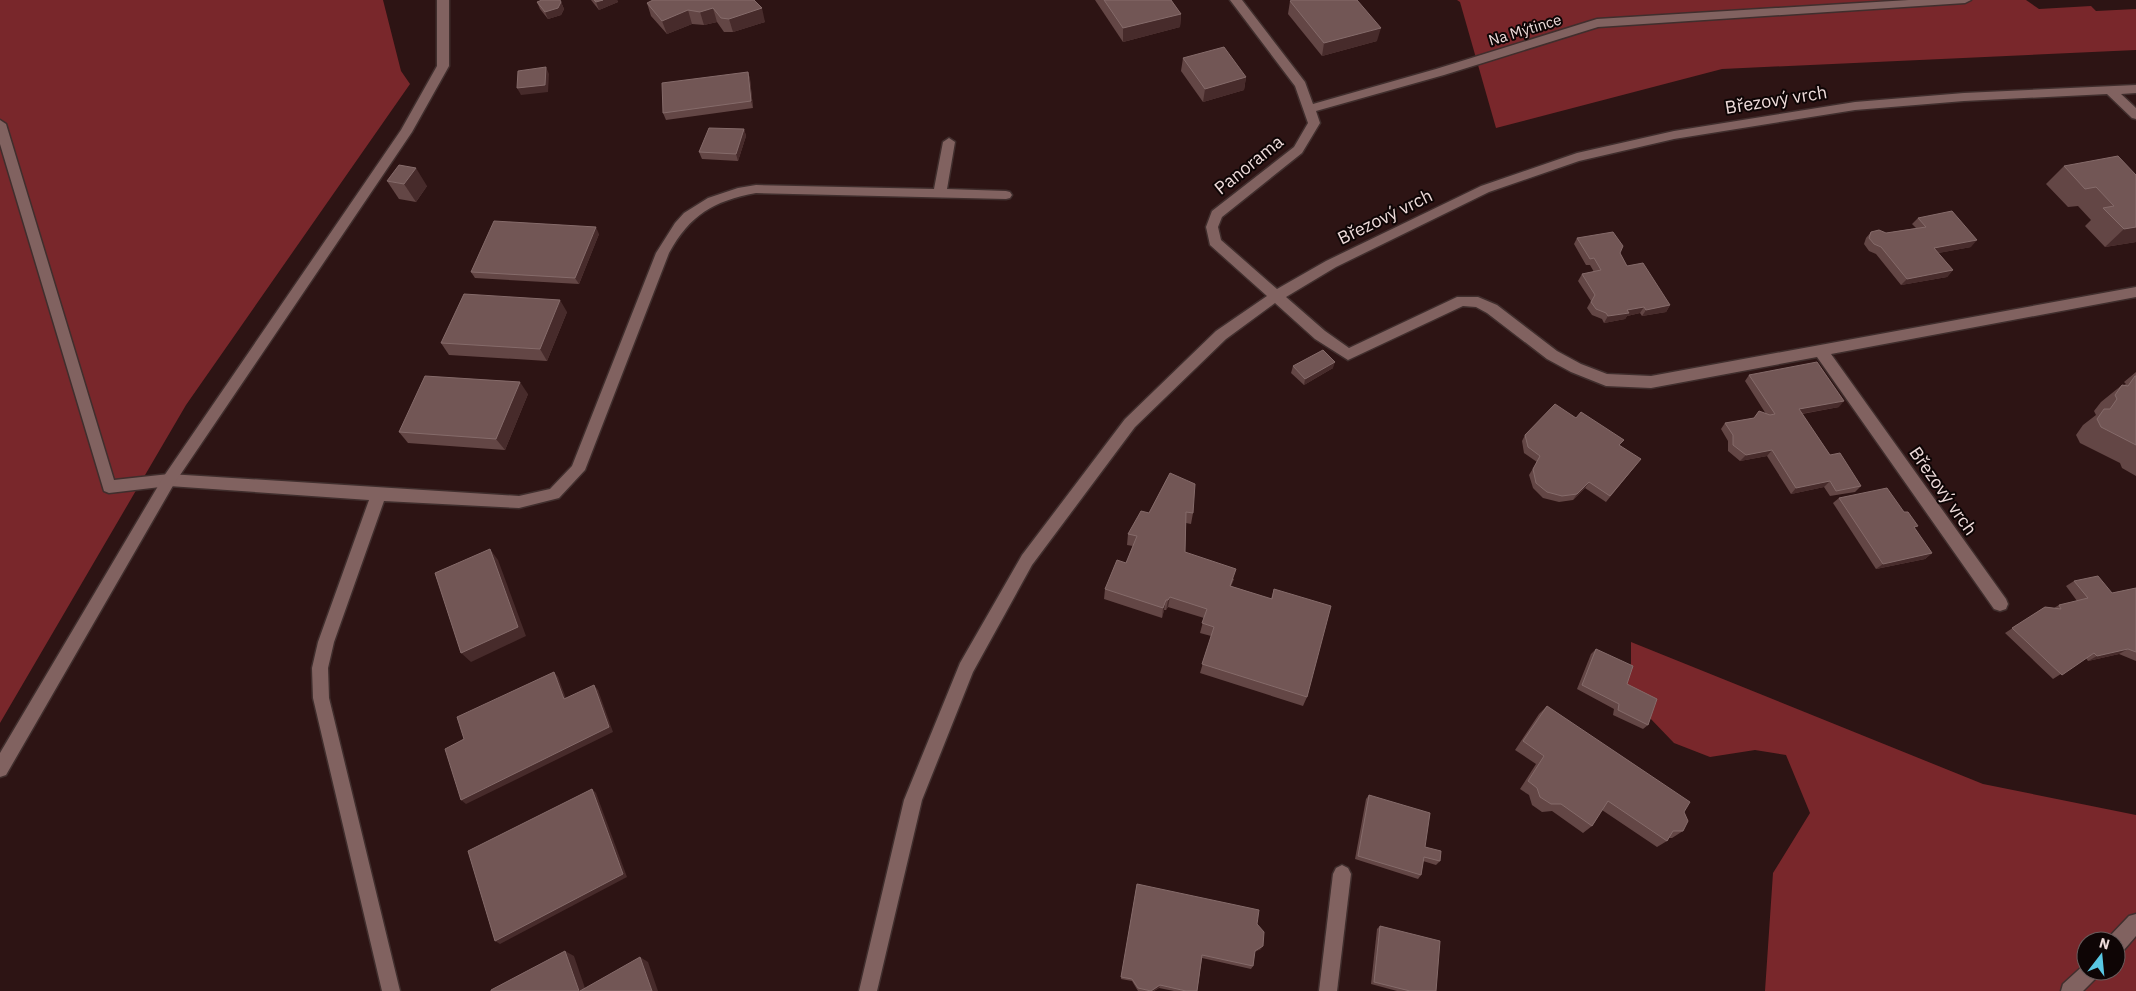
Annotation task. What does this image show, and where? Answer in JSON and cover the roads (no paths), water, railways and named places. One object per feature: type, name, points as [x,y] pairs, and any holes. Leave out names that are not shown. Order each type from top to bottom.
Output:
[{"type":"street","points":[[0,769],[169,480],[406,132],[443,66],[443,0]]},
{"type":"street","name":"Panorama","points":[[1236,0],[1301,85],[1314,123],[1298,150],[1217,214],[1212,227],[1215,242],[1276,296]]},
{"type":"street","name":"Na Mýtince","points":[[1310,109],[1440,72],[1597,23],[1966,0]]},
{"type":"street","points":[[2109,89],[2136,115]]},
{"type":"street","name":"Březový vrch","points":[[868,991],[913,800],[966,668],[1027,560],[1130,423],[1221,335],[1276,296],[1330,264],[1485,189],[1577,157],[1674,135],[1854,106],[1964,96],[2136,89]]},
{"type":"street","points":[[0,124],[109,487],[169,480],[519,502],[554,494],[578,470],[657,267],[674,235],[690,215],[711,201],[733,193],[756,190],[1006,195]]},
{"type":"street","points":[[940,193],[949,142]]},
{"type":"street","points":[[1276,296],[1320,335],[1348,355],[1462,301],[1478,302],[1492,309],[1552,355],[1576,368],[1606,380],[1651,382],[2136,292]]},
{"type":"street","name":"Březový vrch","points":[[1820,350],[2000,604]]},
{"type":"street","points":[[379,494],[326,642],[320,668],[321,698],[391,991]]},
{"type":"street","points":[[1328,991],[1342,874]]},
{"type":"street","points":[[2126,934],[2136,923]]},
{"type":"street","points":[[2070,991],[2080,981]]}]
